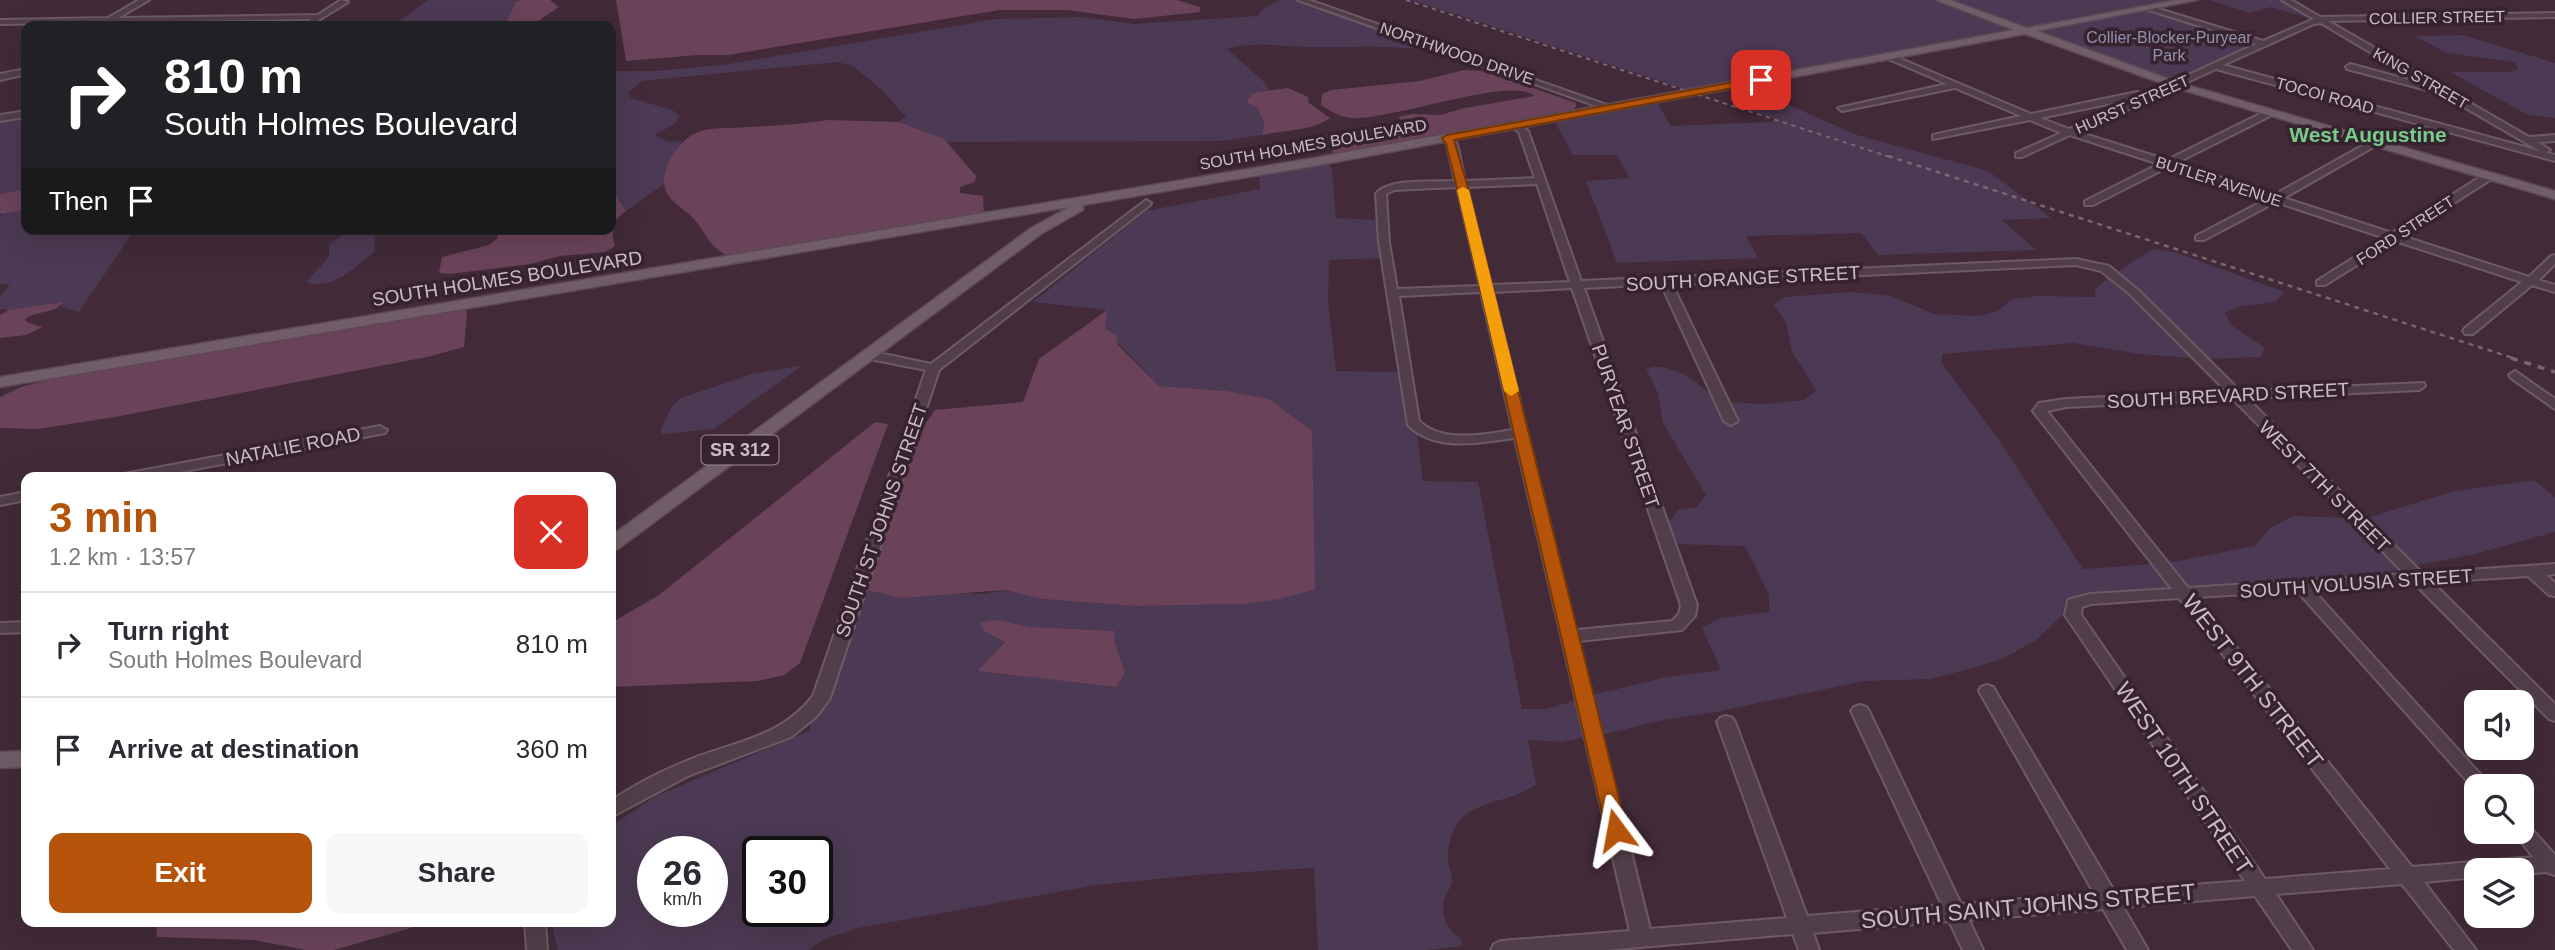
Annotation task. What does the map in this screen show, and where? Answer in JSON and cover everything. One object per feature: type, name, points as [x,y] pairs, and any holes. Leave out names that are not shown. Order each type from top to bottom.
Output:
[{"type":"main road","points":[[1941,0],[2176,85],[2555,195]]},
{"type":"main road","name":"SOUTH HOLMES BOULEVARD","points":[[0,382],[1447,138],[2192,0]]},
{"type":"main road","name":"SR 312","points":[[616,541],[1059,216],[1110,195]]},
{"type":"main road","name":"SOUTH HOLMES BOULEVARD","points":[[1020,210],[1059,216]]},
{"type":"main road","points":[[0,760],[21,758]]},
{"type":"street","points":[[108,20],[145,0]]},
{"type":"street","name":"NORTHWOOD DRIVE","points":[[1302,0],[1612,108]]},
{"type":"street","name":"KING STREET","points":[[2286,0],[2555,157]]},
{"type":"street","points":[[313,21],[344,2]]},
{"type":"street","points":[[2152,8],[2263,44]]},
{"type":"street","name":"COLLIER STREET","points":[[2320,20],[2555,15]]},
{"type":"street","points":[[54,21],[320,17]]},
{"type":"street","name":"HURST STREET","points":[[2019,155],[2320,20]]},
{"type":"street","points":[[0,22],[21,22]]},
{"type":"street","name":"BUTLER AVENUE","points":[[1889,56],[2027,117],[2069,132],[2555,289]]},
{"type":"street","name":"TOCOI ROAD","points":[[2216,66],[2555,157]]},
{"type":"street","points":[[2350,67],[2440,89]]},
{"type":"street","points":[[0,77],[21,73]]},
{"type":"street","points":[[1842,107],[1956,85]]},
{"type":"street","points":[[1936,137],[2158,92]]},
{"type":"street","points":[[2089,203],[2269,113]]},
{"type":"street","points":[[0,118],[21,115]]},
{"type":"street","name":"PURYEAR STREET","points":[[1515,125],[1523,131],[1689,605],[1687,616],[1676,626],[1570,636]]},
{"type":"street","points":[[1447,138],[1451,144],[1487,290],[1642,938]]},
{"type":"street","points":[[2527,140],[2555,138]]},
{"type":"street","points":[[2200,238],[2374,143]]},
{"type":"street","name":"FORD STREET","points":[[2321,283],[2396,238],[2489,176]]},
{"type":"street","points":[[1521,433],[1453,439],[1431,437],[1419,431],[1413,422],[1384,242],[1381,194],[1384,190],[1395,187],[1540,181]]},
{"type":"street","points":[[869,355],[933,368],[1146,203]]},
{"type":"street","points":[[2469,331],[2555,258]]},
{"type":"street","name":"SOUTH ORANGE STREET","points":[[1393,293],[2076,262],[2092,264]]},
{"type":"street","name":"WEST 7TH STREET","points":[[2092,264],[2111,271],[2127,285],[2555,715]]},
{"type":"street","points":[[1666,282],[1731,421]]},
{"type":"street","name":"SOUTH ST JOHNS STREET","points":[[616,807],[675,774],[788,732],[814,709],[821,698],[933,368]]},
{"type":"street","points":[[2515,375],[2555,405]]},
{"type":"street","name":"SOUTH BREVARD STREET","points":[[2040,411],[2044,406],[2066,403],[2419,386]]},
{"type":"street","name":"WEST 9TH STREET","points":[[2040,411],[2466,950]]},
{"type":"street","name":"NATALIE ROAD","points":[[155,472],[380,429]]},
{"type":"street","points":[[0,501],[21,497]]},
{"type":"street","name":"SOUTH VOLUSIA STREET","points":[[2074,604],[2090,599],[2555,569]]},
{"type":"street","points":[[2532,570],[2555,591]]},
{"type":"street","points":[[2302,587],[2471,774]]},
{"type":"street","name":"WEST 10TH STREET","points":[[2074,604],[2073,615],[2303,950]]},
{"type":"street","points":[[0,628],[21,627]]},
{"type":"street","points":[[1987,691],[2138,950]]},
{"type":"street","points":[[1860,711],[1973,950]]},
{"type":"street","points":[[1726,722],[1809,950]]},
{"type":"street","points":[[2534,844],[2553,865]]},
{"type":"street","name":"SOUTH SAINT JOHNS STREET","points":[[1501,950],[2553,865]]},
{"type":"street","points":[[535,927],[537,950]]},
{"type":"green space","points":[[428,0],[520,0],[515,2],[507,21],[399,21]]},
{"type":"green space","points":[[1280,0],[1296,0],[1442,50],[1434,52],[1387,47],[1257,45],[1227,49],[1270,90],[1252,93],[1246,101],[1258,107],[1264,125],[1262,135],[1220,141],[948,142],[898,122],[906,117],[884,92],[853,66],[837,62],[642,81],[628,93],[631,98],[672,110],[680,116],[675,124],[654,135],[668,142],[682,141],[666,169],[664,184],[626,211],[616,196],[616,71],[657,71],[729,64],[996,19],[1081,17],[1135,24],[1257,16],[1264,8]]},
{"type":"green space","points":[[1412,0],[1937,0],[2018,29],[1691,91]]},
{"type":"green space","points":[[1945,0],[2185,0],[2023,29]]},
{"type":"green space","points":[[2209,0],[2279,0],[2312,19],[2271,7],[2250,13]]},
{"type":"green space","name":"Collier-Blocker-Puryear Park","points":[[2153,10],[2257,44],[2175,80],[2038,31]]},
{"type":"green space","points":[[2463,35],[2555,63],[2555,118],[2528,115],[2450,72],[2511,72],[2518,69],[2515,62],[2446,53],[2415,36]]},
{"type":"green space","points":[[1773,98],[1857,135],[1988,171],[2051,218],[2002,220],[2036,250],[1878,255],[1861,233],[1746,236],[1758,258],[1617,263],[1586,181],[1629,178],[1617,155],[1573,155],[1554,120],[1656,101],[1671,126],[1771,122],[1775,119],[1735,106]]},
{"type":"green space","points":[[21,118],[21,190],[0,194],[0,120]]},
{"type":"green space","points":[[1327,162],[1332,169],[1336,218],[1378,220],[1382,258],[1329,260],[1328,302],[1336,371],[1400,372],[1407,422],[1417,434],[1423,481],[1478,482],[1522,709],[1546,709],[1578,700],[1587,737],[1561,742],[1528,740],[1536,784],[1519,794],[1471,811],[1459,821],[1453,831],[1448,856],[1452,882],[1443,909],[1448,926],[1461,938],[1463,946],[1427,950],[1318,950],[1314,868],[1195,875],[1097,885],[858,928],[822,940],[808,950],[558,950],[553,927],[616,927],[616,823],[656,796],[809,731],[812,720],[829,698],[868,590],[984,594],[1005,590],[1042,599],[1135,606],[1243,604],[1312,431],[1269,399],[1227,391],[1159,386],[1105,329],[1106,310],[1033,302],[1146,211],[1260,189],[1259,173]],"holes":[[[996,620],[1032,627],[1114,631],[1114,640],[1125,673],[1116,687],[979,671],[1005,641],[984,631]]]},
{"type":"green space","points":[[21,211],[21,235],[131,235],[79,312],[61,307],[63,303],[0,309],[0,297],[10,284],[0,284],[0,217],[3,213]]},
{"type":"green space","points":[[342,235],[375,237],[375,251],[343,276],[325,283],[306,282],[329,257],[329,245]]},
{"type":"green space","points":[[2153,249],[2174,252],[2285,292],[2275,302],[2241,306],[2225,313],[2231,325],[2264,347],[2262,357],[2204,359],[2117,272]]},
{"type":"green space","points":[[2111,276],[2192,358],[2139,354],[2073,343],[1942,354],[1942,363],[1999,440],[2083,569],[2155,564],[2175,590],[2099,593],[2072,599],[2064,603],[2065,613],[2035,641],[2004,658],[1931,679],[1864,681],[1721,711],[1658,721],[1602,735],[1592,695],[1667,677],[1721,670],[1702,628],[1720,618],[1769,612],[1769,595],[1745,546],[1674,544],[1667,525],[1678,510],[1697,507],[1706,495],[1663,423],[1658,393],[1646,369],[1664,367],[1692,379],[1716,401],[1726,423],[1737,424],[1728,402],[1764,404],[1804,400],[1816,390],[1792,352],[1786,322],[1773,305],[1785,297],[1852,292],[1891,296],[1934,314],[1978,316],[1995,312],[2013,299],[2036,296],[2095,297],[2095,289]]},
{"type":"green space","points":[[803,365],[714,429],[662,434],[661,429],[672,406],[681,398],[752,374]]},
{"type":"green space","points":[[2534,480],[2555,497],[2555,532],[2476,554],[2412,566],[2364,519],[2454,491]]},
{"type":"green space","points":[[2293,516],[2351,518],[2401,569],[2368,577],[2189,589],[2167,563],[2255,546],[2270,528]]},
{"type":"shaded area","points":[[550,0],[559,7],[538,21],[507,21],[515,2]]},
{"type":"shaded area","points":[[616,0],[1177,0],[1200,7],[1200,12],[1134,19],[1067,10],[999,10],[728,55],[626,61]]},
{"type":"shaded area","points":[[1464,70],[1483,71],[1576,103],[1576,106],[1574,109],[1335,154],[1319,136],[1393,125],[1404,122],[1398,117],[1413,114],[1440,115],[1534,96],[1522,91],[1502,91],[1391,113],[1350,118],[1321,105],[1322,94],[1331,90],[1420,81]]},
{"type":"shaded area","points":[[1288,88],[1308,97],[1309,103],[1330,118],[1306,128],[1262,135],[1264,124],[1258,108],[1246,102],[1252,93]]},
{"type":"shaded area","points":[[828,120],[898,122],[944,139],[976,176],[975,182],[960,187],[960,193],[983,196],[984,216],[734,257],[718,250],[692,217],[671,199],[666,190],[664,179],[669,161],[680,145],[700,131]]},
{"type":"shaded area","points":[[21,190],[21,211],[0,214],[0,194]]},
{"type":"shaded area","points":[[616,196],[626,211],[616,221]]},
{"type":"shaded area","points":[[497,235],[613,235],[615,246],[605,252],[560,256],[530,264],[439,273],[442,257],[489,245],[497,239]]},
{"type":"shaded area","points":[[63,302],[56,308],[25,319],[42,327],[26,335],[0,338],[0,315],[9,310]]},
{"type":"shaded area","points":[[461,307],[467,311],[464,347],[427,357],[115,417],[38,429],[0,428],[0,397],[21,387],[85,370]]},
{"type":"shaded area","points":[[1107,310],[1105,329],[1116,335],[1118,345],[1159,386],[1227,391],[1269,399],[1312,431],[1315,589],[1280,599],[1243,604],[1135,606],[1042,599],[1005,590],[900,598],[868,590],[916,437],[935,410],[1023,402],[1039,359]]},
{"type":"shaded area","points":[[875,422],[888,424],[800,663],[784,675],[757,681],[616,687],[616,620],[659,595]]},
{"type":"shaded area","points":[[996,620],[1032,627],[1115,631],[1114,640],[1125,673],[1116,687],[978,671],[1005,642],[984,631],[980,623]]},
{"type":"shaded area","points":[[156,927],[414,927],[334,950],[306,950],[254,940],[157,937]]},
{"type":"railway","points":[[1406,0],[1893,158]]},
{"type":"railway","points":[[1888,156],[2516,359]]},
{"type":"railway","points":[[2511,358],[2555,372]]},
{"type":"slow traffic","points":[[1463,190],[1511,391]]},
{"type":"district","name":"West Augustine","points":[[2368,135]]},
{"type":"route","points":[[1616,830],[1461,184],[1447,138],[1761,80]]}]
